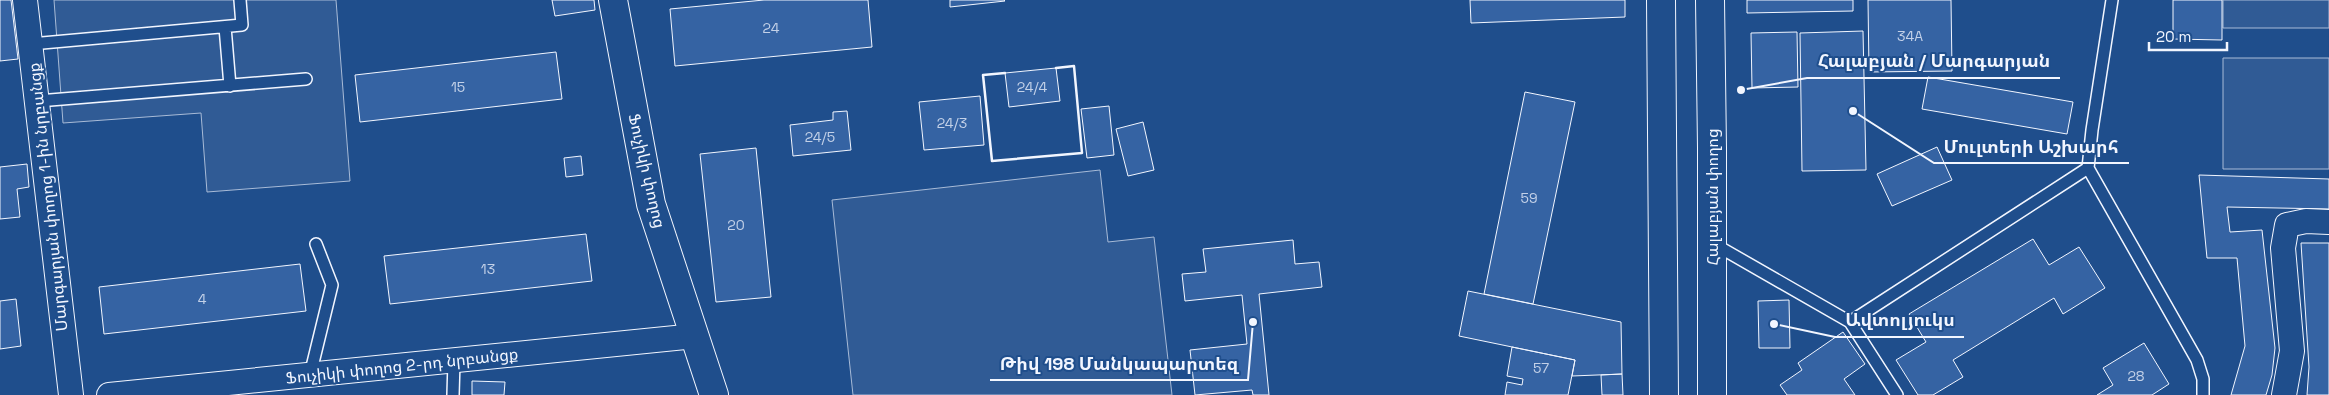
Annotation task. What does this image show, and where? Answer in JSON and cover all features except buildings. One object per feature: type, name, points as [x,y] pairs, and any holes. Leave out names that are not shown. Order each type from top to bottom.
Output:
[{"type":"main road","name":"Ֆուչիկի փողոց","points":[[613,0],[651,204],[714,395]]},
{"type":"main road","points":[[1661,0],[1664,395]]},
{"type":"main road","name":"Հալաբյան փողոց","points":[[1710,0],[1712,395]]},
{"type":"street","name":"Մարգարյան փողոց 1-ին նրբանցք","points":[[25,0],[71,395]]},
{"type":"street","points":[[2284,395],[2292,351],[2283,248],[2287,226],[2306,221],[2329,222]]},
{"type":"street","name":"Ֆուչիկի փողոց 2-րդ նրբանցք","points":[[109,395],[695,336]]},
{"type":"lane","points":[[31,44],[242,25],[240,0]]},
{"type":"lane","points":[[2112,0],[2088,168],[2197,360],[2203,379],[2204,395]]},
{"type":"lane","points":[[225,27],[230,86]]},
{"type":"lane","points":[[38,101],[306,79]]},
{"type":"lane","points":[[1850,322],[2088,168]]},
{"type":"lane","points":[[1712,243],[1850,322],[1897,395]]},
{"type":"lane","points":[[310,375],[332,286],[316,244]]},
{"type":"lane","points":[[453,395],[454,361]]},
{"type":"shaded area","points":[[54,0],[336,0],[350,181],[207,192],[201,113],[63,123]]},
{"type":"shaded area","points":[[2223,0],[2329,0],[2329,28],[2223,28]]},
{"type":"shaded area","points":[[2223,58],[2329,58],[2329,169],[2223,169]]},
{"type":"shaded area","points":[[1100,170],[1108,242],[1154,237],[1172,395],[853,395],[832,200]]},
{"type":"wall","points":[[1005,73],[983,75],[992,161],[1082,153],[1074,66],[1056,68]]},
{"type":"place","name":"Հալաբյան / Մարգարյան","points":[[1741,90]]},
{"type":"place","name":"Մուլտերի Աշխարհ","points":[[1853,111]]},
{"type":"place","name":"Թիվ 198 Մանկապարտեզ","points":[[1253,322]]},
{"type":"place","name":"Ավտոլյուկս","points":[[1774,324]]}]
